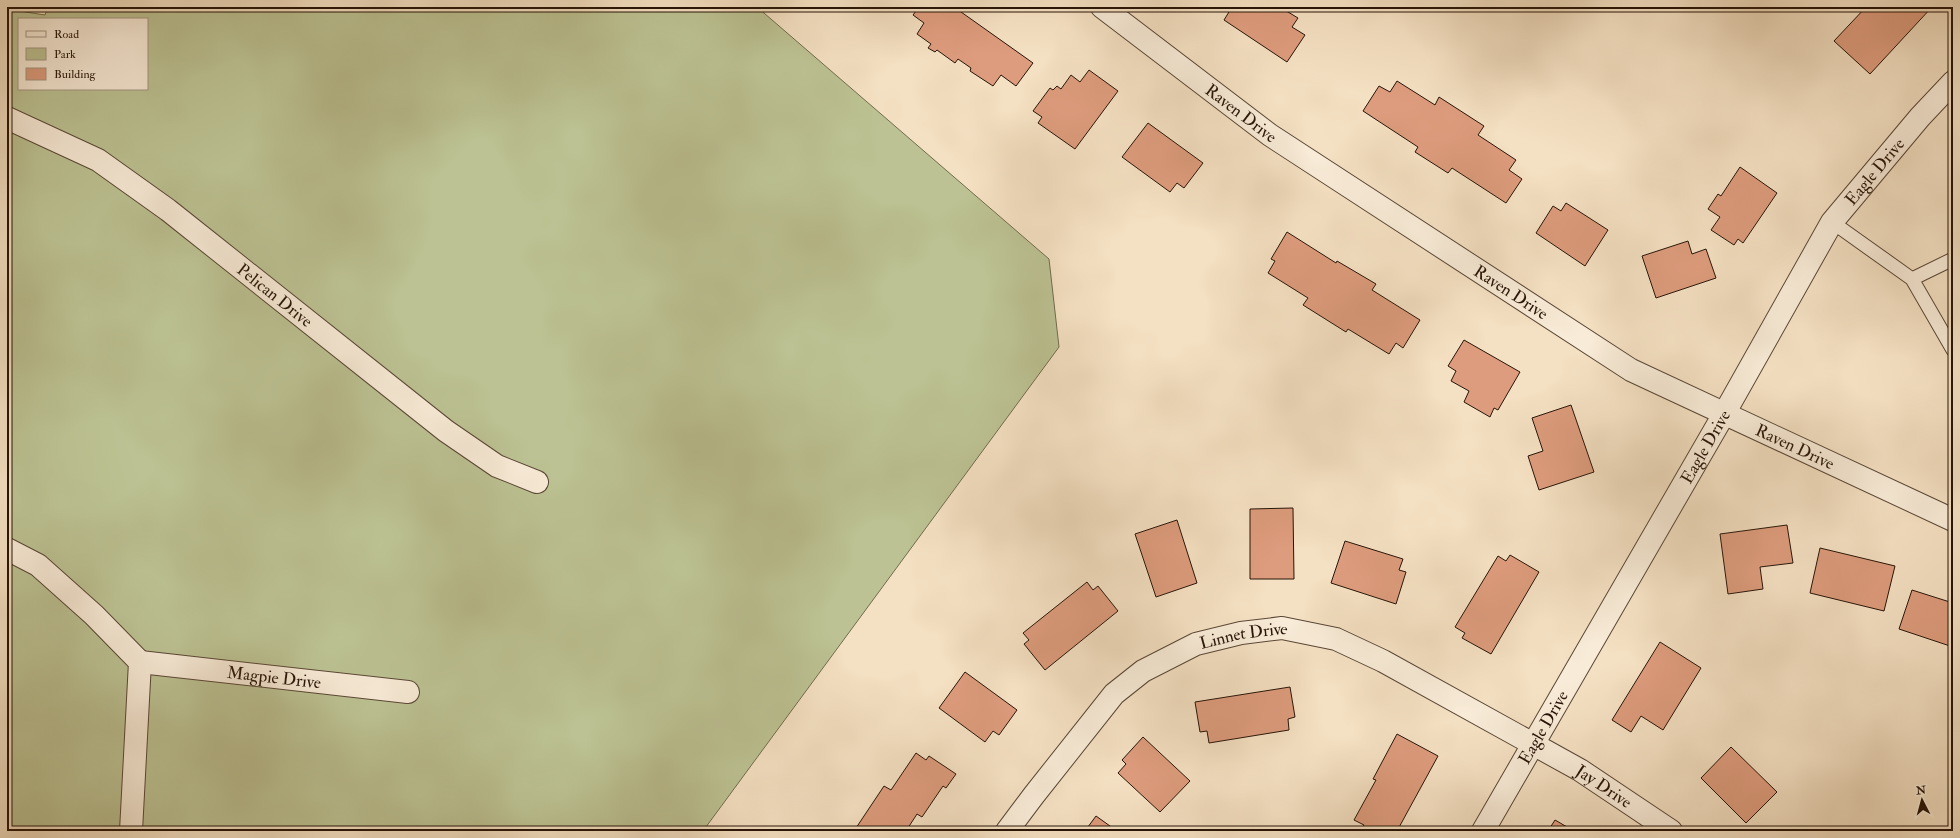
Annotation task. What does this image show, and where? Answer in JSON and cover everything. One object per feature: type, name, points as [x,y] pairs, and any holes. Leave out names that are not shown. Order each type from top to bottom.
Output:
[{"type":"street","name":"Raven Drive","points":[[1102,7],[1270,136],[1631,370],[1953,520]]},
{"type":"street","name":"Eagle Drive","points":[[1483,831],[1724,414],[1832,222],[1920,117],[1953,82]]},
{"type":"street","name":"Pelican Drive","points":[[7,118],[98,160],[168,210],[446,431],[497,466],[537,482]]},
{"type":"street","points":[[7,549],[38,565],[94,615],[140,662],[131,831]]},
{"type":"street","name":"Linnet Drive","points":[[1007,831],[1114,694],[1143,670],[1196,644],[1241,633],[1282,628],[1336,639],[1383,661],[1534,744]]},
{"type":"street","name":"Magpie Drive","points":[[140,662],[408,692]]},
{"type":"street","name":"Jay Drive","points":[[1534,744],[1580,770],[1671,831]]},
{"type":"lane","points":[[1832,222],[1912,279],[1953,350]]},
{"type":"lane","points":[[1912,279],[1953,259]]},
{"type":"green space","points":[[48,7],[757,7],[1049,259],[1059,347],[703,831],[7,831],[7,9],[45,15]]},
{"type":"building","points":[[919,7],[954,7],[1033,63],[1016,86],[1001,75],[993,86],[970,71],[971,68],[958,59],[955,63],[937,50],[935,52],[928,48],[931,44],[917,34],[924,23],[913,15]]},
{"type":"building","points":[[1232,7],[1285,7],[1283,9],[1298,18],[1292,27],[1305,35],[1287,62],[1224,20]]},
{"type":"building","points":[[1866,7],[1932,7],[1870,74],[1834,41]]},
{"type":"building","points":[[1089,70],[1118,91],[1075,149],[1038,123],[1042,117],[1033,111],[1050,88],[1053,90],[1057,86],[1061,89],[1071,75],[1080,82]]},
{"type":"building","points":[[1397,81],[1435,105],[1439,97],[1484,126],[1478,135],[1516,160],[1509,170],[1522,179],[1506,203],[1452,168],[1448,173],[1415,152],[1418,147],[1363,111],[1379,86],[1390,92]]},
{"type":"building","points":[[1148,123],[1203,163],[1184,188],[1177,183],[1170,192],[1122,157]]},
{"type":"building","points":[[1740,167],[1777,193],[1743,243],[1738,239],[1734,245],[1711,230],[1720,217],[1708,209],[1718,194],[1721,196]]},
{"type":"building","points":[[1566,203],[1608,230],[1585,266],[1536,233],[1553,206],[1561,211]]},
{"type":"building","points":[[1287,232],[1336,263],[1337,261],[1376,284],[1372,290],[1420,320],[1403,348],[1396,343],[1389,354],[1348,329],[1346,332],[1303,305],[1308,298],[1268,273],[1275,261],[1271,259]]},
{"type":"building","points":[[1688,241],[1692,254],[1706,249],[1716,278],[1656,298],[1642,256]]},
{"type":"building","points":[[1464,340],[1520,372],[1498,410],[1494,408],[1490,417],[1464,402],[1469,391],[1451,381],[1456,371],[1448,366]]},
{"type":"building","points":[[1571,405],[1594,472],[1539,490],[1528,456],[1543,451],[1532,418]]},
{"type":"building","points":[[1293,508],[1294,579],[1250,579],[1250,509]]},
{"type":"building","points":[[1177,520],[1197,583],[1156,597],[1135,534]]},
{"type":"building","points":[[1787,525],[1793,563],[1760,567],[1763,589],[1728,594],[1720,534]]},
{"type":"building","points":[[1345,541],[1403,559],[1399,570],[1406,572],[1396,604],[1331,583]]},
{"type":"building","points":[[1820,548],[1895,566],[1884,611],[1810,593]]},
{"type":"building","points":[[1510,555],[1539,572],[1491,654],[1462,638],[1465,633],[1455,627],[1498,556],[1506,561]]},
{"type":"building","points":[[1087,582],[1093,590],[1098,586],[1118,611],[1045,670],[1024,644],[1029,640],[1023,633]]},
{"type":"building","points":[[1912,590],[1953,603],[1953,638],[1950,646],[1899,629]]},
{"type":"building","points":[[1660,642],[1701,668],[1663,730],[1641,716],[1631,732],[1612,720]]},
{"type":"building","points":[[965,672],[1017,710],[999,735],[993,731],[985,742],[939,708]]},
{"type":"building","points":[[1290,687],[1295,717],[1288,719],[1289,730],[1209,743],[1207,731],[1200,732],[1195,702]]},
{"type":"building","points":[[1397,734],[1438,756],[1397,831],[1360,831],[1364,825],[1354,820],[1376,780],[1373,779]]},
{"type":"building","points":[[1143,737],[1190,781],[1160,812],[1118,773],[1126,764],[1122,760]]},
{"type":"building","points":[[1731,747],[1777,792],[1746,823],[1701,778]]},
{"type":"building","points":[[916,753],[926,760],[929,756],[956,774],[946,788],[943,786],[922,817],[917,814],[906,831],[861,831],[856,828],[884,786],[891,790]]},
{"type":"building","points":[[1096,816],[1117,831],[1085,831]]},
{"type":"building","points":[[1555,820],[1574,831],[1548,831]]}]
